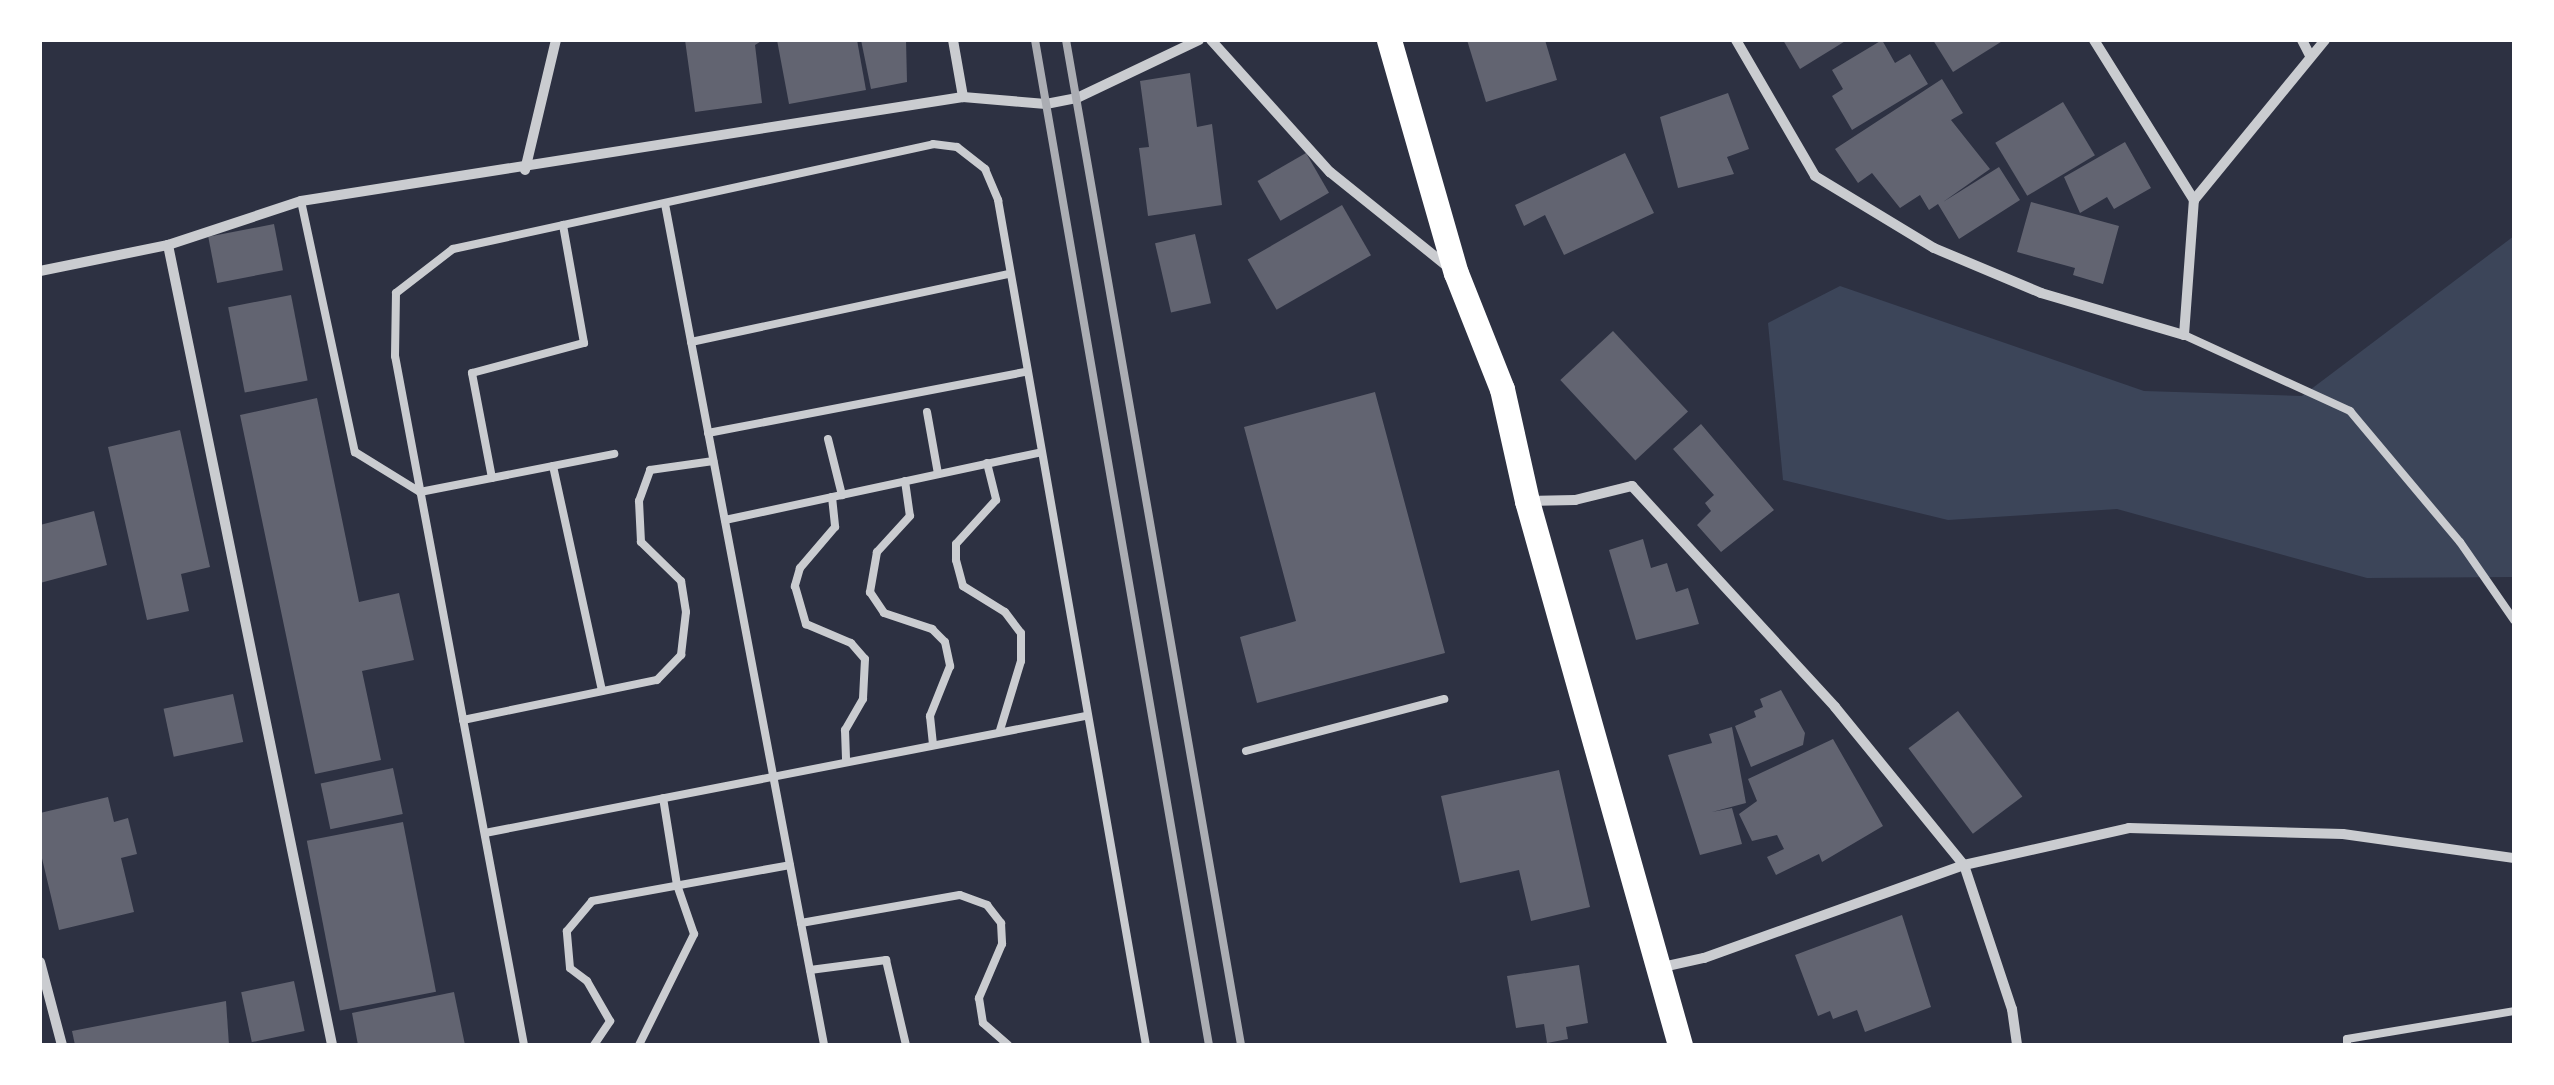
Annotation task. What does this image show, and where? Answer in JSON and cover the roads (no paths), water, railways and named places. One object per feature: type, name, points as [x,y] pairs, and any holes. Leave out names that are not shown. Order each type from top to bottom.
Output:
[{"type":"main road","points":[[1389,40],[1456,272],[1502,388],[1528,501],[1680,1045]]},
{"type":"street","points":[[525,170],[556,40]]},
{"type":"street","points":[[953,40],[963,98]]},
{"type":"street","points":[[40,271],[168,245],[302,202],[525,170],[963,98],[1046,104],[1078,98],[1199,40]]},
{"type":"street","points":[[1212,40],[1330,172],[1456,272]]},
{"type":"street","points":[[1736,40],[1814,176],[1934,248],[2042,293],[2184,335],[2194,200],[2325,40]]},
{"type":"street","points":[[2094,40],[2194,200]]},
{"type":"street","points":[[2302,40],[2310,56]]},
{"type":"street","points":[[168,245],[332,1045]]},
{"type":"street","points":[[1528,501],[1575,500],[1632,486],[1834,708],[1964,865],[2012,1009],[2016,1045]]},
{"type":"street","points":[[1657,968],[1704,958],[1964,865],[2130,828],[2343,834],[2514,858]]},
{"type":"street","points":[[40,962],[44,995],[62,1045]]},
{"type":"lane","points":[[524,1045],[396,356],[396,293],[453,249],[934,144],[957,148],[985,169],[998,200],[1084,716],[1146,1045]]},
{"type":"lane","points":[[302,202],[355,452],[420,492],[614,454]]},
{"type":"lane","points":[[665,204],[824,1045]]},
{"type":"lane","points":[[492,478],[472,373],[584,343],[563,225]]},
{"type":"lane","points":[[691,342],[1008,274]]},
{"type":"lane","points":[[2184,335],[2350,411],[2460,542],[2514,620]]},
{"type":"lane","points":[[708,433],[1025,372]]},
{"type":"lane","points":[[927,412],[938,474]]},
{"type":"lane","points":[[828,439],[842,495]]},
{"type":"lane","points":[[725,520],[1041,452]]},
{"type":"lane","points":[[463,720],[656,680],[681,655],[681,581],[642,542],[638,501],[650,470],[714,461]]},
{"type":"lane","points":[[987,463],[996,500],[956,544],[956,560],[962,586],[1005,612],[1021,633],[1021,661],[1000,730]]},
{"type":"lane","points":[[553,466],[602,692]]},
{"type":"lane","points":[[904,482],[910,516],[877,552],[870,592],[884,613],[932,629],[945,642],[950,666],[930,716],[933,744]]},
{"type":"lane","points":[[832,497],[834,527],[800,568],[796,586],[806,624],[851,643],[864,659],[863,699],[845,730],[846,761]]},
{"type":"lane","points":[[1246,751],[1444,699]]},
{"type":"lane","points":[[485,833],[1084,716]]},
{"type":"lane","points":[[639,1045],[694,934],[677,886],[663,798]]},
{"type":"lane","points":[[594,1045],[610,1021],[587,980],[570,968],[568,931],[592,901],[790,865]]},
{"type":"lane","points":[[801,923],[960,894],[987,905],[1000,923],[1002,944],[979,998],[983,1022],[1008,1045]]},
{"type":"lane","points":[[810,970],[886,960],[906,1045]]},
{"type":"lane","points":[[2348,1045],[2346,1039],[2514,1010]]},
{"type":"railway","points":[[1035,40],[1209,1045]]},
{"type":"railway","points":[[1066,40],[1241,1045]]}]
